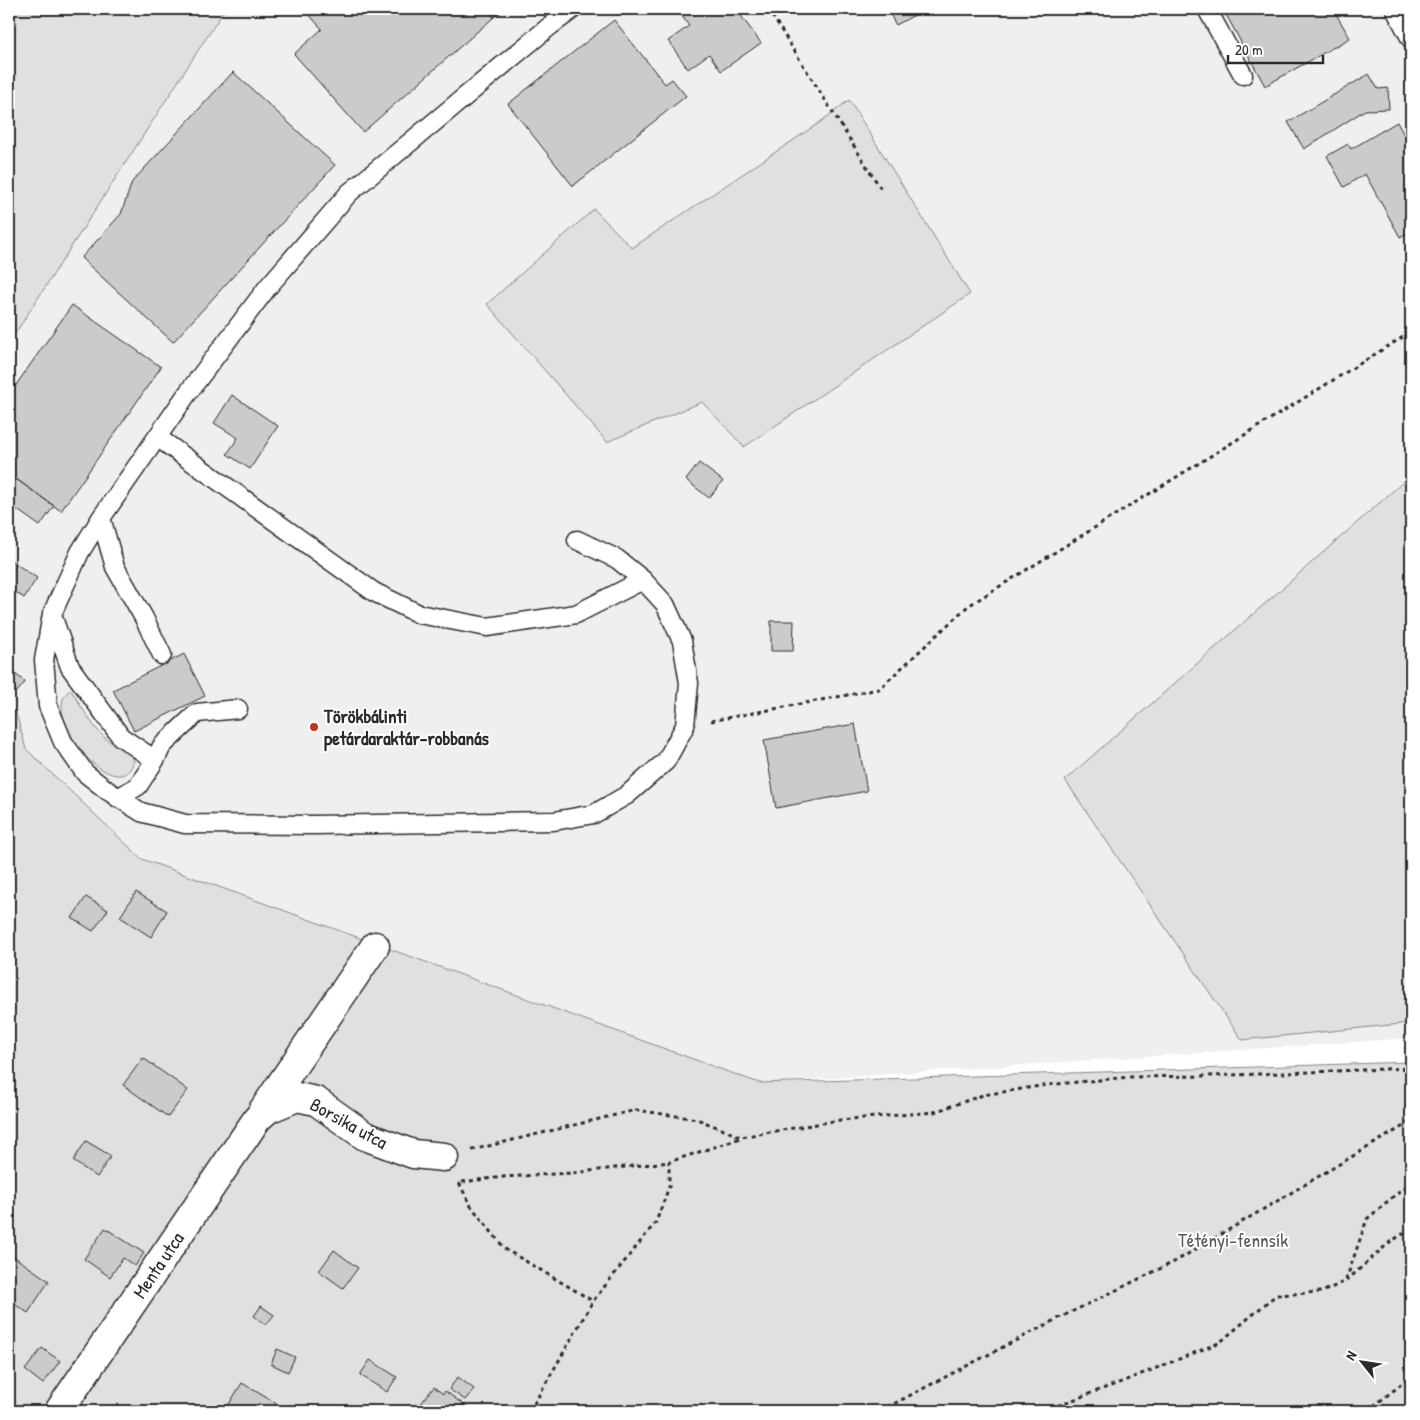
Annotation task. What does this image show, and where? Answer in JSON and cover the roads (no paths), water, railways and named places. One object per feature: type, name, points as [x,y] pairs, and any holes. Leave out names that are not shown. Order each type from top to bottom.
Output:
[{"type":"street","name":"Menta utca","points":[[59,1411],[376,946]]},
{"type":"street","name":"Borsika utca","points":[[281,1103],[297,1096],[316,1101],[365,1136],[414,1154],[444,1157]]},
{"type":"street","name":"Menta utca","points":[[257,1119],[268,1109],[281,1103]]},
{"type":"lane","points":[[573,9],[349,193],[267,288],[187,394],[101,518],[80,552],[52,614],[44,660],[48,706],[63,742],[85,773],[118,798],[141,812],[185,824],[554,821],[594,814],[627,795],[666,761],[685,726],[689,683],[682,641],[665,604],[642,580],[616,559],[577,540]]},
{"type":"lane","points":[[1207,9],[1243,75]]},
{"type":"lane","points":[[1395,9],[1411,39]]},
{"type":"lane","points":[[157,438],[374,592],[419,614],[487,627],[517,623],[576,614],[642,580]]},
{"type":"lane","points":[[101,518],[115,566],[162,655]]},
{"type":"lane","points":[[52,614],[70,667],[121,737],[155,760]]},
{"type":"lane","points":[[118,798],[138,786],[162,746],[197,713],[238,709]]},
{"type":"place","name":"Törökbálinti petárdaraktár-robbanás","points":[[314,727]]},
{"type":"park label","name":"Tétényi-fennsík","points":[[1233,1240]]}]
